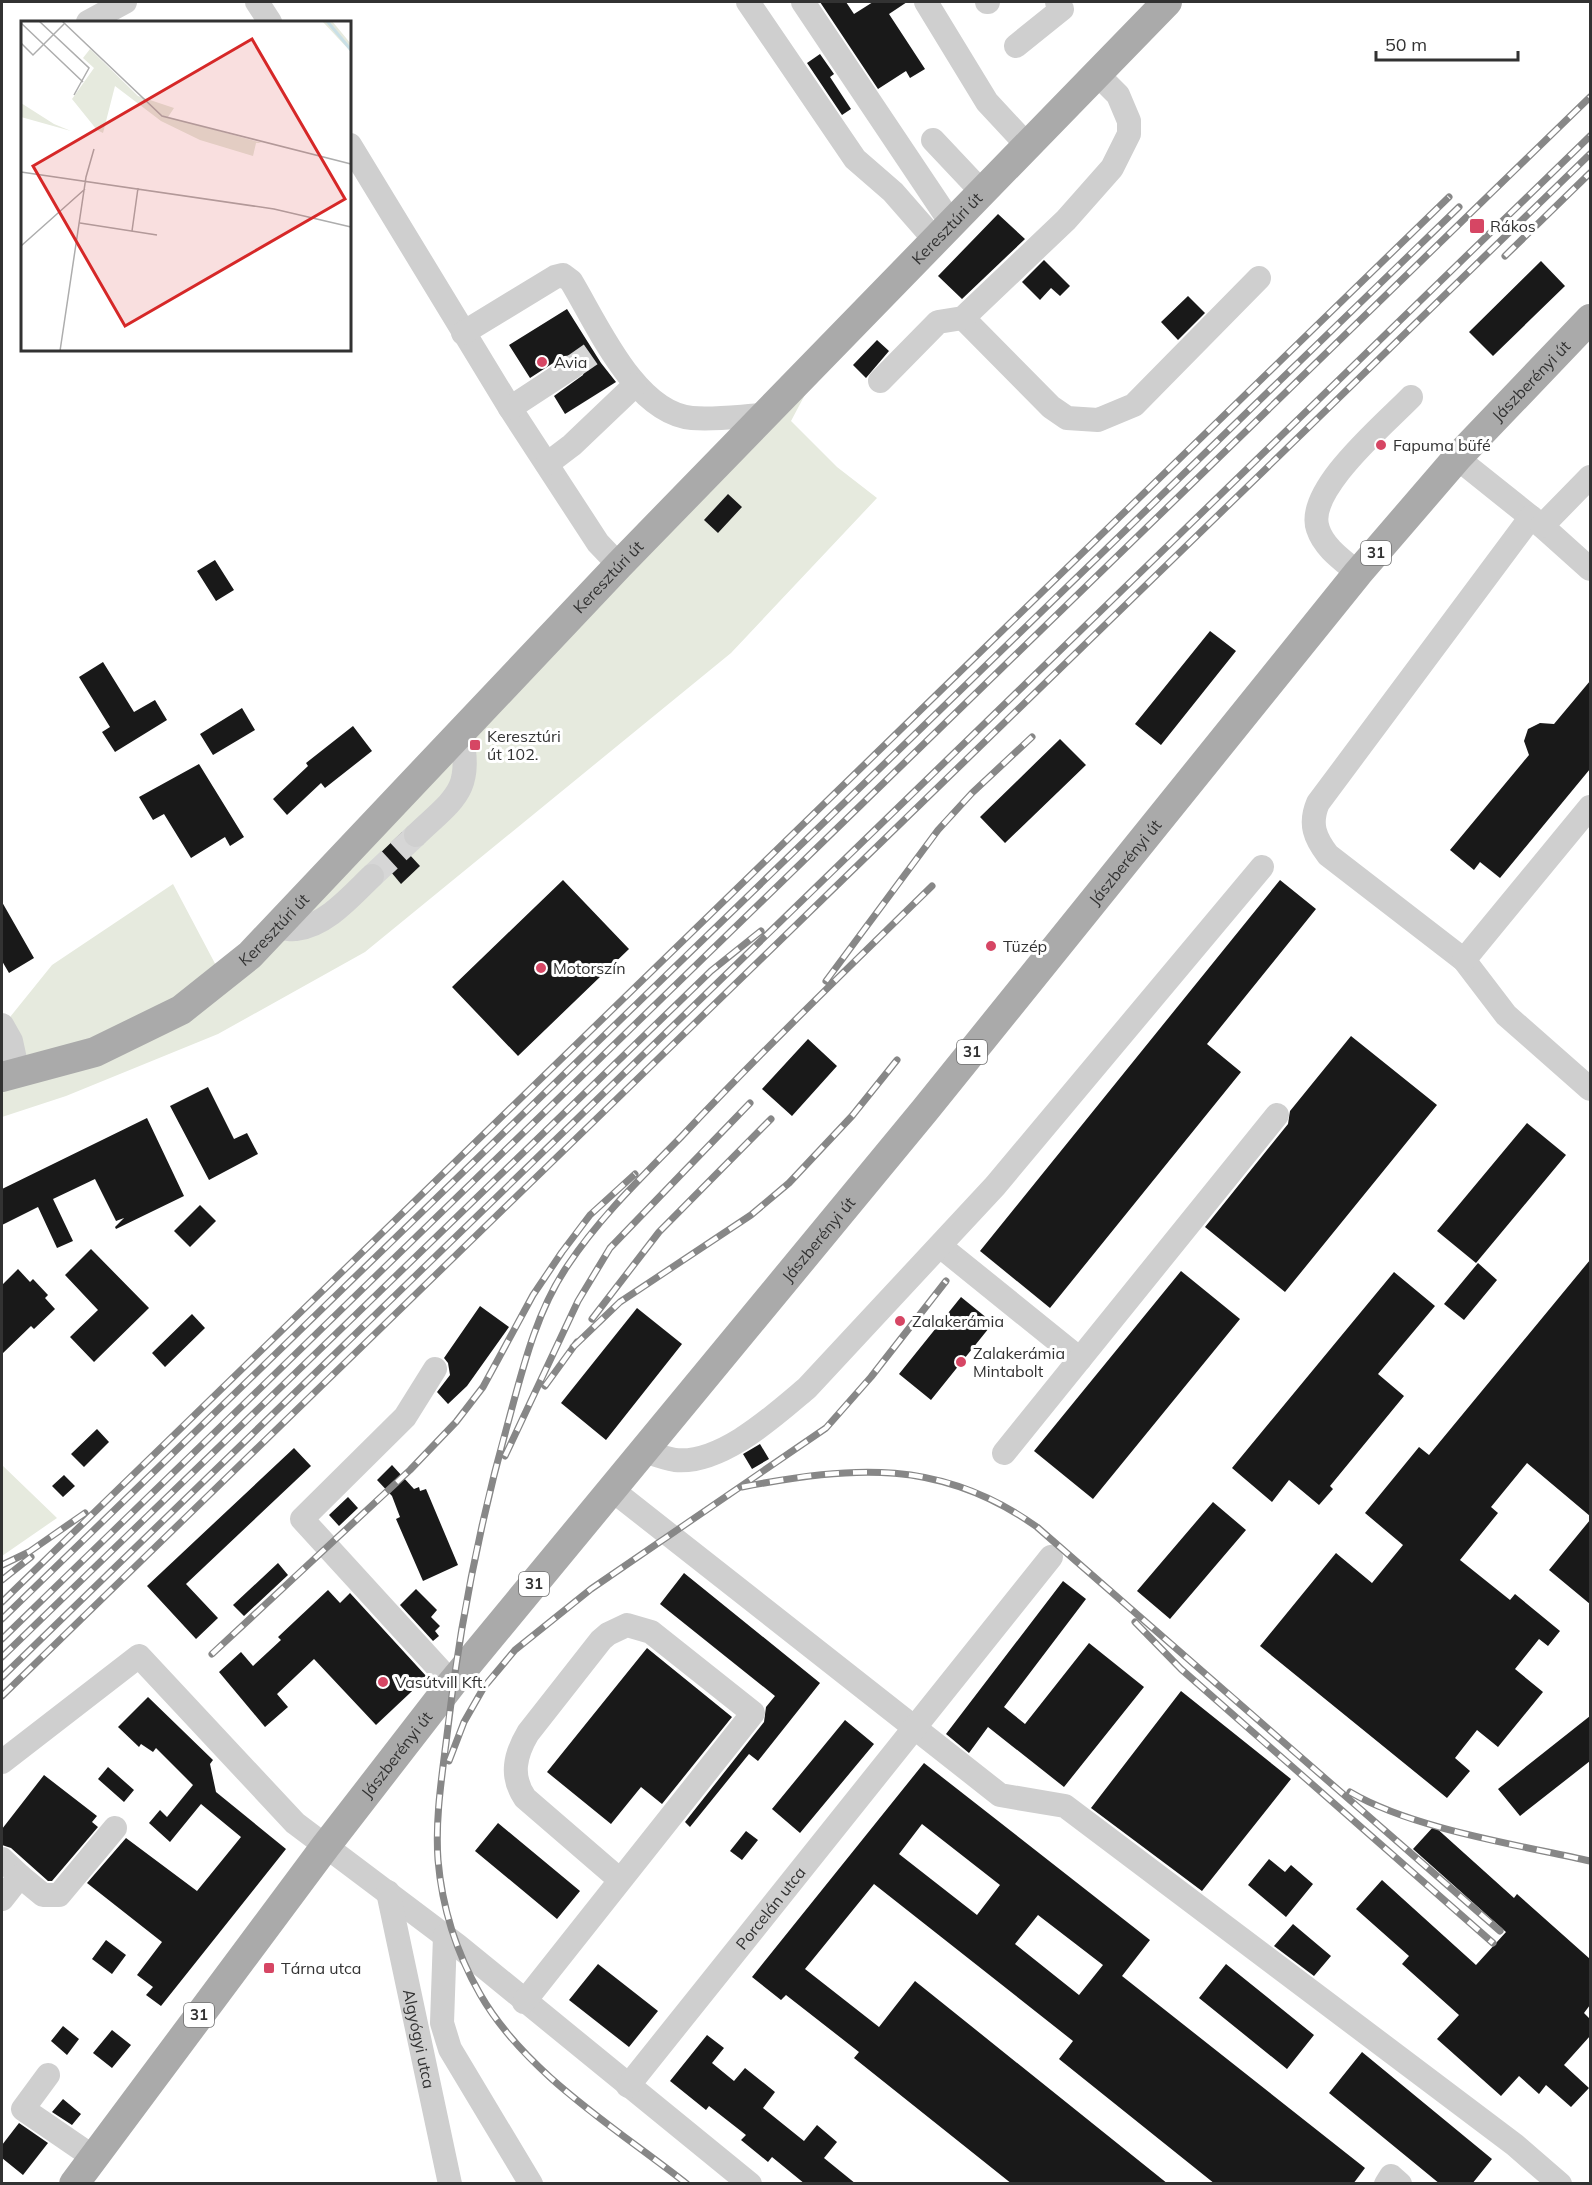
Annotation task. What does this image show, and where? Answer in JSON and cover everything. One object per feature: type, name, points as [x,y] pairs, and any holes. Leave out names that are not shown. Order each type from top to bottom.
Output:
[{"type":"main road","name":"Keresztúri út","points":[[10,1075],[95,1052],[181,1010],[250,955],[619,565],[1167,2]]},
{"type":"main road","name":"Jászberényi út","points":[[74,2184],[325,1847],[452,1683],[918,1119],[1358,573],[1457,458],[1590,319]]},
{"type":"street","points":[[90,21],[125,2]]},
{"type":"street","points":[[257,2],[269,21]]},
{"type":"street","points":[[748,2],[855,159],[943,232]]},
{"type":"street","points":[[803,2],[943,232]]},
{"type":"street","points":[[926,2],[987,102],[1028,145]]},
{"type":"street","points":[[1016,46],[1062,9],[1057,2]]},
{"type":"street","points":[[880,381],[938,322],[963,318],[1066,220],[1112,168],[1129,134],[1129,120],[1118,95],[1097,74]]},
{"type":"street","points":[[933,140],[982,192]]},
{"type":"street","points":[[351,147],[510,408],[598,543],[619,565]]},
{"type":"street","points":[[463,333],[555,277],[563,275],[571,281],[601,347],[635,385],[659,405],[690,418],[766,415]]},
{"type":"street","points":[[963,318],[1051,407],[1067,418],[1098,420],[1134,405],[1259,278]]},
{"type":"street","points":[[510,408],[571,368]]},
{"type":"street","points":[[547,464],[572,445],[635,385]]},
{"type":"street","points":[[1358,573],[1321,537],[1316,523],[1318,504],[1336,475],[1411,397]]},
{"type":"street","points":[[1457,458],[1590,569]]},
{"type":"street","points":[[1590,477],[1536,522],[1318,803],[1312,824],[1315,834],[1328,855],[1464,960],[1506,1015],[1590,1089]]},
{"type":"street","points":[[416,835],[463,786],[467,759],[461,732]]},
{"type":"street","points":[[1464,960],[1590,807]]},
{"type":"street","points":[[643,1451],[676,1460],[707,1456],[733,1444],[776,1414],[807,1388],[995,1186],[1262,867]]},
{"type":"street","points":[[277,927],[296,930],[318,921],[345,903],[372,876]]},
{"type":"street","points":[[2,1025],[11,1041],[10,1075]]},
{"type":"street","points":[[1004,1453],[1277,1115]]},
{"type":"street","points":[[940,1246],[1080,1359]]},
{"type":"street","points":[[435,1369],[405,1417],[303,1519],[452,1683]]},
{"type":"street","points":[[611,1489],[913,1729],[1000,1795],[1065,1806],[1515,2145],[1560,2184]]},
{"type":"street","name":"Porcelán utca","points":[[628,2086],[1051,1557]]},
{"type":"street","points":[[525,2002],[753,1713],[651,1632],[627,1625],[601,1640],[528,1733],[520,1747],[515,1768],[516,1780],[525,1798],[620,1880]]},
{"type":"street","points":[[2,1762],[139,1656],[295,1823],[445,1936],[750,2184]]},
{"type":"street","points":[[2,1859],[43,1895],[59,1894],[115,1828]]},
{"type":"street","points":[[2,1899],[20,1876]]},
{"type":"street","name":"Algyógyi utca","points":[[388,1893],[450,2184]]},
{"type":"street","points":[[445,1936],[442,2023],[447,2042],[531,2184]]},
{"type":"street","points":[[48,2075],[23,2109],[93,2157]]},
{"type":"street","points":[[1386,2184],[1391,2176],[1400,2184]]},
{"type":"shaded area","points":[[816,374],[791,421],[837,467],[877,498],[731,653],[365,952],[218,1034],[66,1096],[2,1117],[2,1027],[52,965],[173,884],[220,973]]},
{"type":"shaded area","points":[[2,1465],[57,1518],[2,1556]]},
{"type":"building","points":[[820,2],[846,2],[854,14],[873,2],[907,2],[889,14],[925,69],[910,78],[906,71],[878,89]]},
{"type":"building","points":[[820,54],[834,74],[830,77],[851,109],[842,115],[807,63]]},
{"type":"building","points":[[998,214],[1025,239],[962,299],[938,276]]},
{"type":"building","points":[[1044,260],[1070,286],[1060,296],[1051,288],[1040,300],[1022,282]]},
{"type":"building","points":[[1541,261],[1565,286],[1493,356],[1469,332]]},
{"type":"building","points":[[1188,296],[1205,313],[1178,340],[1161,322]]},
{"type":"building","name":"Avia","points":[[567,309],[601,363],[616,382],[565,414],[554,396],[583,375],[585,367],[583,360],[577,355],[564,356],[530,378],[509,345]]},
{"type":"building","points":[[877,340],[889,351],[866,378],[853,365]]},
{"type":"building","points":[[728,494],[742,507],[718,533],[704,520]]},
{"type":"building","points":[[215,560],[234,590],[216,601],[197,571]]},
{"type":"building","points":[[1210,631],[1236,651],[1161,745],[1135,724]]},
{"type":"building","points":[[103,662],[134,712],[155,700],[167,720],[115,752],[102,732],[110,727],[79,677]]},
{"type":"building","points":[[1590,681],[1590,769],[1500,878],[1480,862],[1474,870],[1450,850],[1529,755],[1524,741],[1528,729],[1540,723],[1554,724]]},
{"type":"building","points":[[242,708],[255,730],[213,755],[200,734]]},
{"type":"building","points":[[353,726],[372,751],[325,788],[321,783],[287,815],[273,799],[308,766],[306,763]]},
{"type":"building","points":[[1060,739],[1086,765],[1005,843],[980,817]]},
{"type":"building","points":[[199,764],[244,837],[230,846],[225,837],[191,858],[164,814],[153,820],[139,797]]},
{"type":"building","points":[[402,832],[405,844],[415,849],[409,854],[420,866],[401,884],[391,872],[386,877],[382,866],[371,862]]},
{"type":"building","name":"Motorszín","points":[[563,880],[629,949],[518,1056],[452,987]]},
{"type":"building","points":[[1280,880],[1316,909],[1207,1044],[1241,1072],[1050,1308],[980,1251]]},
{"type":"building","points":[[2,902],[34,958],[9,973],[2,961]]},
{"type":"building","points":[[1351,1036],[1437,1105],[1285,1292],[1205,1227],[1288,1124],[1290,1111]]},
{"type":"building","points":[[808,1039],[837,1066],[792,1116],[762,1089]]},
{"type":"building","points":[[208,1087],[234,1139],[247,1133],[258,1154],[209,1180],[170,1106]]},
{"type":"building","points":[[147,1118],[184,1196],[116,1229],[115,1227],[124,1218],[116,1221],[95,1179],[53,1199],[73,1241],[57,1248],[38,1207],[2,1225],[2,1189]]},
{"type":"building","points":[[1527,1123],[1566,1155],[1476,1263],[1437,1231]]},
{"type":"building","points":[[200,1205],[216,1221],[190,1247],[174,1231]]},
{"type":"building","points":[[91,1249],[149,1308],[94,1362],[70,1337],[98,1310],[65,1275]]},
{"type":"building","points":[[1590,1260],[1590,1516],[1527,1463],[1491,1507],[1498,1513],[1460,1560],[1510,1600],[1515,1594],[1560,1631],[1548,1646],[1539,1639],[1515,1669],[1543,1692],[1498,1747],[1477,1730],[1455,1758],[1470,1771],[1447,1798],[1260,1646],[1336,1553],[1372,1583],[1403,1545],[1365,1513],[1419,1447],[1429,1455]]},
{"type":"building","points":[[1478,1263],[1497,1280],[1464,1320],[1444,1304]]},
{"type":"building","points":[[18,1269],[30,1282],[33,1279],[48,1295],[45,1298],[55,1309],[34,1329],[31,1326],[2,1354],[2,1285]]},
{"type":"building","points":[[1181,1271],[1240,1319],[1093,1499],[1034,1451]]},
{"type":"building","points":[[1394,1272],[1435,1306],[1378,1374],[1404,1396],[1330,1486],[1333,1489],[1319,1505],[1289,1480],[1272,1502],[1232,1468]]},
{"type":"building","points":[[961,1297],[993,1323],[931,1400],[899,1374]]},
{"type":"building","points":[[480,1306],[509,1327],[467,1386],[448,1404],[437,1392],[450,1375],[448,1363],[444,1358]]},
{"type":"building","points":[[637,1308],[682,1344],[606,1440],[561,1403]]},
{"type":"building","points":[[192,1314],[205,1328],[165,1367],[152,1353]]},
{"type":"building","points":[[97,1429],[109,1442],[84,1467],[71,1454]]},
{"type":"building","points":[[760,1444],[769,1459],[752,1469],[743,1454]]},
{"type":"building","points":[[294,1448],[311,1466],[186,1584],[218,1618],[196,1639],[147,1586]]},
{"type":"building","points":[[392,1465],[414,1489],[419,1487],[420,1491],[426,1489],[458,1565],[423,1581],[396,1519],[400,1517],[392,1496],[377,1480]]},
{"type":"building","points":[[64,1475],[75,1486],[63,1497],[52,1486]]},
{"type":"building","points":[[348,1497],[358,1508],[339,1526],[329,1515]]},
{"type":"building","points":[[1213,1502],[1246,1530],[1170,1619],[1137,1591]]},
{"type":"building","points":[[1590,1520],[1590,1604],[1549,1570]]},
{"type":"building","points":[[278,1563],[288,1575],[244,1616],[233,1605]]},
{"type":"building","points":[[684,1573],[820,1683],[758,1761],[749,1754],[690,1827],[685,1822],[764,1722],[766,1707],[775,1696],[660,1604]]},
{"type":"building","points":[[1063,1581],[1086,1599],[1004,1707],[1025,1724],[1089,1643],[1144,1687],[1064,1787],[988,1727],[969,1753],[946,1734]]},
{"type":"building","points":[[416,1589],[437,1610],[431,1617],[440,1626],[435,1631],[439,1636],[433,1641],[400,1605]]},
{"type":"building","points":[[328,1590],[340,1603],[350,1593],[427,1677],[376,1725],[314,1659],[277,1694],[288,1707],[265,1727],[219,1672],[241,1652],[253,1666],[281,1640],[278,1637]]},
{"type":"building","points":[[647,1648],[732,1717],[662,1804],[641,1787],[611,1824],[547,1772]]},
{"type":"building","points":[[1181,1691],[1291,1779],[1202,1891],[1091,1808]]},
{"type":"building","points":[[148,1697],[213,1760],[210,1764],[216,1792],[286,1849],[161,2006],[146,1995],[153,1987],[137,1975],[162,1942],[87,1883],[126,1838],[197,1891],[241,1837],[201,1804],[170,1842],[149,1823],[160,1810],[167,1817],[193,1785],[156,1748],[153,1752],[141,1744],[139,1747],[118,1727]]},
{"type":"building","points":[[1590,1716],[1590,1761],[1520,1816],[1498,1789]]},
{"type":"building","points":[[845,1720],[874,1744],[800,1833],[772,1809]]},
{"type":"building","points":[[924,1763],[1150,1940],[1122,1976],[1365,2168],[1353,2184],[1215,2184],[1059,2059],[1073,2041],[874,1884],[805,1969],[879,2027],[915,1981],[1168,2184],[1012,2184],[854,2058],[859,2052],[786,1995],[781,2000],[752,1977]],"holes":[[[922,1824],[1000,1885],[977,1915],[899,1854]],[[1038,1915],[1103,1965],[1079,1995],[1015,1944]]]},
{"type":"building","points":[[108,1767],[134,1790],[124,1802],[98,1779]]},
{"type":"building","points":[[44,1775],[97,1816],[92,1822],[98,1827],[52,1881],[48,1881],[11,1848],[2,1845],[2,1829]]},
{"type":"building","points":[[498,1823],[580,1891],[557,1919],[475,1851]]},
{"type":"building","points":[[1434,1826],[1514,1898],[1517,1894],[1590,1959],[1590,2005],[1584,2013],[1590,2019],[1590,2036],[1564,2065],[1589,2088],[1571,2107],[1546,2085],[1539,2094],[1519,2076],[1501,2096],[1437,2039],[1459,2015],[1402,1964],[1409,1956],[1356,1909],[1382,1880],[1476,1965],[1506,1932],[1413,1849]]},
{"type":"building","points":[[746,1831],[758,1840],[742,1860],[730,1851]]},
{"type":"building","points":[[1269,1859],[1285,1872],[1291,1865],[1313,1884],[1286,1917],[1248,1885]]},
{"type":"building","points":[[1293,1924],[1331,1956],[1314,1976],[1274,1946]]},
{"type":"building","points":[[106,1940],[126,1955],[112,1974],[92,1959]]},
{"type":"building","points":[[598,1964],[658,2011],[629,2047],[569,2000]]},
{"type":"building","points":[[1226,1964],[1314,2035],[1287,2069],[1199,1998]]},
{"type":"building","points":[[63,2026],[79,2039],[67,2055],[51,2041]]},
{"type":"building","points":[[112,2030],[131,2045],[112,2068],[93,2053]]},
{"type":"building","points":[[707,2035],[724,2048],[712,2063],[734,2081],[745,2068],[775,2092],[763,2108],[804,2141],[817,2125],[837,2142],[824,2158],[856,2184],[805,2184],[772,2157],[768,2162],[741,2140],[746,2135],[709,2106],[706,2110],[670,2081]]},
{"type":"building","points":[[1362,2052],[1492,2159],[1472,2184],[1440,2184],[1329,2093]]},
{"type":"building","points":[[63,2099],[81,2114],[72,2125],[52,2112]]},
{"type":"building","points":[[19,2123],[48,2143],[23,2175],[2,2158],[2,2145]]},
{"type":"tunnel","points":[[571,368],[594,352]]},
{"type":"tunnel","points":[[372,876],[416,835]]},
{"type":"railway","points":[[2,1639],[1590,97]]},
{"type":"railway","points":[[2,1677],[1590,136]]},
{"type":"railway","points":[[2,1696],[1590,154]]},
{"type":"railway","points":[[1505,256],[1590,173]]},
{"type":"railway","points":[[2,1602],[1449,197]]},
{"type":"railway","points":[[2,1619],[1459,207]]},
{"type":"railway","points":[[826,981],[938,830],[972,793],[1032,737]]},
{"type":"railway","points":[[687,2184],[574,2098],[521,2049],[499,2023],[480,1994],[457,1946],[440,1878],[437,1829],[452,1695],[472,1576],[499,1458],[526,1359],[539,1320],[557,1282],[568,1265],[594,1230],[637,1182],[932,886]]},
{"type":"railway","points":[[2,1657],[711,971],[761,931]]},
{"type":"railway","points":[[573,1347],[620,1302],[751,1215],[789,1183],[852,1116],[897,1060]]},
{"type":"railway","points":[[505,1456],[578,1301],[610,1248],[750,1103]]},
{"type":"railway","points":[[592,1319],[659,1232],[771,1119]]},
{"type":"railway","points":[[212,1654],[410,1470],[456,1422],[483,1387],[533,1295],[562,1252],[590,1215],[635,1174]]},
{"type":"railway","points":[[449,1761],[464,1722],[484,1687],[515,1650],[591,1589],[826,1428],[871,1377],[946,1281]]},
{"type":"railway","points":[[545,1386],[577,1342]]},
{"type":"railway","points":[[742,1487],[821,1475],[859,1472],[895,1473],[930,1478],[966,1489],[1001,1505],[1037,1527],[1500,1931]]},
{"type":"railway","points":[[2,1565],[29,1552],[85,1513]]},
{"type":"railway","points":[[2,1580],[31,1557]]},
{"type":"railway","points":[[1135,1622],[1181,1669],[1493,1943]]},
{"type":"railway","points":[[1350,1792],[1375,1805],[1435,1826],[1590,1861]]},
{"type":"place","name":"Rákos","points":[[1477,226]]},
{"type":"place","name":"Avia","points":[[542,362]]},
{"type":"place","name":"Fapuma büfé","points":[[1381,445]]},
{"type":"place","name":"Keresztúri út 102.","points":[[475,745]]},
{"type":"place","name":"Tüzép","points":[[991,946]]},
{"type":"place","name":"Motorszín","points":[[541,968]]},
{"type":"place","name":"Zalakerámia","points":[[900,1321]]},
{"type":"place","name":"Zalakerámia Mintabolt","points":[[961,1362]]},
{"type":"place","name":"Vasútvill Kft.","points":[[383,1682]]},
{"type":"place","name":"Tárna utca","points":[[269,1968]]}]
